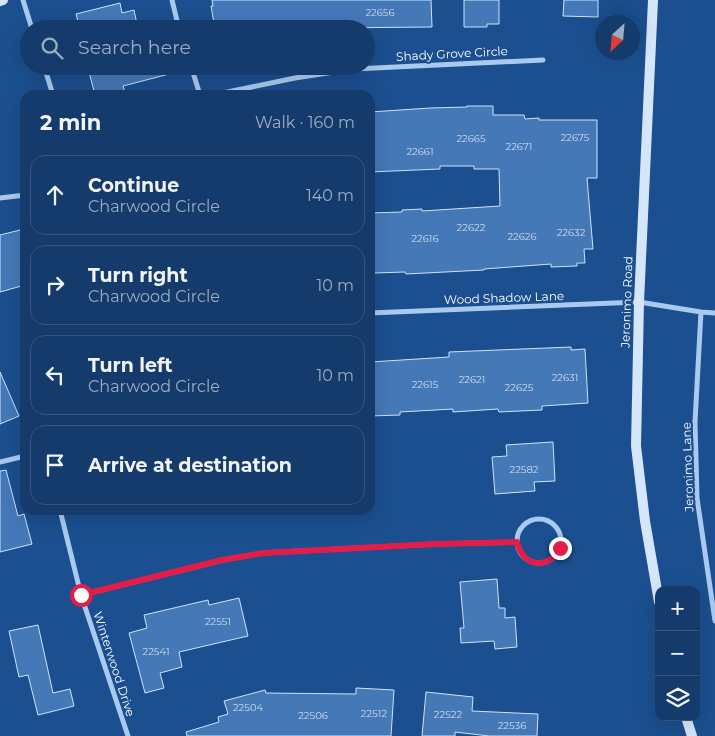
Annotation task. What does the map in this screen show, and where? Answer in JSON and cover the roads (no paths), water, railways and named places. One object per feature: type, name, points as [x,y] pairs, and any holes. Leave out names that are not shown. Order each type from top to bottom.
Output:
[{"type":"main road","name":"Jeronimo Road","points":[[653,0],[639,302],[636,446],[645,521],[656,586]]},
{"type":"main road","points":[[687,721],[692,736]]},
{"type":"street","points":[[23,0],[29,20]]},
{"type":"street","points":[[172,0],[177,20]]},
{"type":"street","name":"Shady Grove Circle","points":[[375,68],[544,60]]},
{"type":"street","points":[[47,75],[51,90]]},
{"type":"street","points":[[194,75],[198,90]]},
{"type":"street","name":"Shady Grove Circle","points":[[237,90],[315,75]]},
{"type":"street","points":[[0,198],[20,195]]},
{"type":"street","name":"Wood Shadow Lane","points":[[375,314],[639,302],[715,313]]},
{"type":"street","name":"Jeronimo Lane","points":[[701,312],[695,422],[697,498],[715,621]]},
{"type":"street","points":[[0,462],[20,457]]},
{"type":"street","name":"Winterwood Drive","points":[[61,515],[81,595],[128,736]]},
{"type":"street","points":[[534,520],[549,522],[560,533],[561,540],[557,555],[546,562],[539,563],[532,562],[522,555],[517,542],[522,528],[527,522],[534,520]]},
{"type":"street","points":[[81,595],[222,560],[263,553],[436,544],[517,542]]}]
